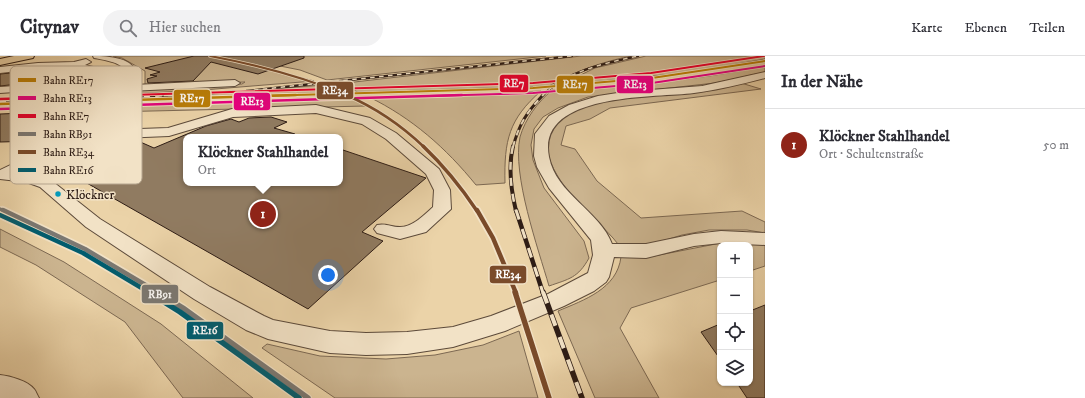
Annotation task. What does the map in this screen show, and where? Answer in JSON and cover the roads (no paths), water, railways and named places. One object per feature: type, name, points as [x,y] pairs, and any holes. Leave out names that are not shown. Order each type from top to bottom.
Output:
[{"type":"main road","points":[[0,62],[29,56]]},
{"type":"street","points":[[0,66],[48,56]]},
{"type":"street","points":[[74,65],[94,58],[118,61],[127,66]]},
{"type":"street","points":[[38,66],[78,66]]},
{"type":"street","points":[[0,70],[10,69]]},
{"type":"street","points":[[46,184],[93,223],[202,293],[268,329],[330,342],[400,344],[430,340],[474,332],[496,324],[556,300],[586,285],[598,277],[605,250],[603,244],[598,234],[564,197],[554,183],[541,157],[541,140],[546,126],[552,119],[573,107],[598,100],[705,88],[765,76]]},
{"type":"street","points":[[142,90],[235,83]]},
{"type":"street","points":[[0,90],[10,89]]},
{"type":"street","points":[[142,133],[169,132],[232,113],[316,109],[366,121],[391,136],[433,172],[442,190],[442,209],[420,228],[400,233],[384,229]]},
{"type":"street","points":[[605,250],[646,251],[694,240],[721,238],[765,239]]},
{"type":"street","points":[[0,388],[8,389],[24,398]]},
{"type":"railway","points":[[155,96],[246,91],[572,56]]},
{"type":"railway","points":[[542,96],[552,87],[574,74],[600,65],[638,56]]},
{"type":"railway","points":[[142,96],[173,95]]},
{"type":"railway","points":[[513,147],[524,119],[542,96]]},
{"type":"railway","points":[[0,102],[10,102]]},
{"type":"railway","points":[[513,146],[511,154],[511,178],[516,211]]},
{"type":"railway","points":[[516,210],[543,293]]},
{"type":"railway","points":[[543,292],[582,398]]},
{"type":"rail line","name":"RE34","points":[[210,56],[285,72],[320,84],[353,98],[384,116],[414,137],[441,163],[466,194],[484,221],[502,257],[517,297],[549,398]]},
{"type":"rail line","name":"RE7","points":[[142,95],[533,83],[651,73],[764,56]]},
{"type":"rail line","name":"RE17","points":[[142,100],[533,88],[652,78],[765,61]]},
{"type":"rail line","name":"RE13","points":[[142,105],[533,93],[652,83],[765,66]]},
{"type":"rail line","name":"RE7","points":[[0,99],[10,99]]},
{"type":"rail line","name":"RE17","points":[[0,104],[10,104]]},
{"type":"rail line","name":"RE13","points":[[0,109],[10,109]]},
{"type":"rail line","name":"RB91","points":[[0,209],[85,249],[183,308],[308,398]]},
{"type":"rail line","name":"RE16","points":[[0,215],[83,253],[180,312],[299,398]]},
{"type":"place","name":"Klöckner","points":[[58,194]]},
{"type":"place","name":"Klöckner Stahlhandel","points":[[263,214]]}]
